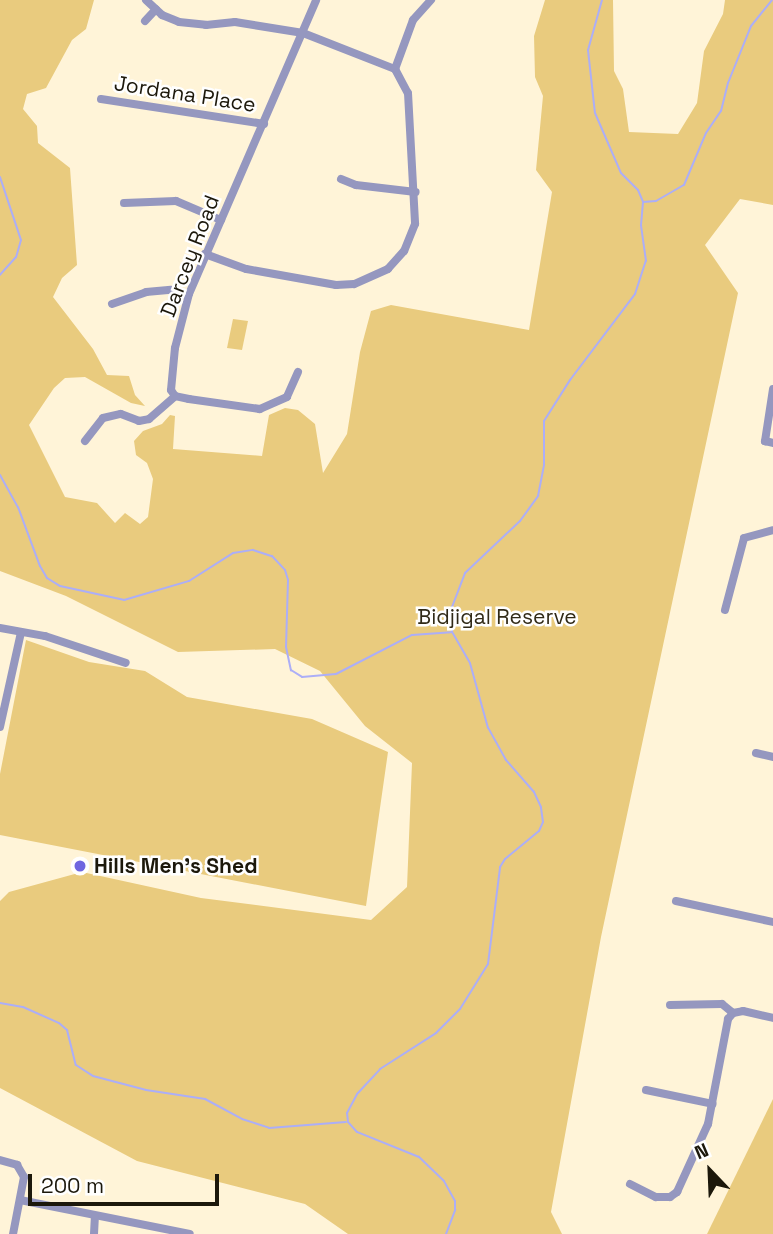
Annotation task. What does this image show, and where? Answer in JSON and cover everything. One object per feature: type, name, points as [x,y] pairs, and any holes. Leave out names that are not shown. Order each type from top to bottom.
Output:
[{"type":"street","points":[[146,0],[179,22],[206,25],[235,22],[303,33],[395,69],[406,86],[411,105],[415,224],[404,251],[388,269],[354,284],[336,285],[246,269],[205,254]]},
{"type":"street","name":"Darcey Road","points":[[175,396],[170,384],[175,348],[189,294],[316,0]]},
{"type":"street","points":[[395,69],[414,20],[431,0]]},
{"type":"street","points":[[145,21],[156,9]]},
{"type":"street","name":"Jordana Place","points":[[101,99],[264,124]]},
{"type":"street","points":[[341,179],[356,185],[416,192]]},
{"type":"street","points":[[124,202],[176,201],[221,220]]},
{"type":"street","points":[[112,304],[145,292],[171,290],[189,294]]},
{"type":"street","points":[[85,441],[103,418],[121,414],[139,421],[149,419],[175,396],[260,409],[287,397],[298,372]]},
{"type":"street","points":[[769,442],[773,389]]},
{"type":"street","points":[[725,610],[744,538],[773,530]]},
{"type":"street","points":[[0,628],[126,663]]},
{"type":"street","points":[[0,727],[21,632]]},
{"type":"street","points":[[755,753],[773,757]]},
{"type":"street","points":[[676,901],[773,922]]},
{"type":"street","points":[[670,1005],[722,1004],[733,1013]]},
{"type":"street","points":[[631,1184],[656,1197],[670,1197],[677,1192],[697,1151],[713,1104],[724,1027],[733,1013],[743,1011],[773,1018]]},
{"type":"street","points":[[646,1090],[713,1104]]},
{"type":"street","points":[[0,1160],[14,1163],[24,1177],[13,1234]]},
{"type":"street","points":[[20,1200],[190,1234]]},
{"type":"street","points":[[94,1234],[95,1216]]},
{"type":"green space","name":"Bidjigal Reserve","points":[[0,0],[94,0],[86,29],[72,40],[46,88],[27,94],[23,109],[37,126],[38,143],[70,168],[77,265],[62,278],[53,297],[93,349],[107,375],[129,376],[135,395],[145,406],[131,403],[85,377],[65,378],[54,388],[29,425],[65,497],[97,503],[115,523],[125,513],[140,524],[148,517],[153,479],[147,463],[136,455],[134,441],[143,431],[162,424],[170,415],[175,416],[173,449],[262,456],[269,415],[285,408],[298,410],[315,424],[323,473],[347,434],[360,352],[371,311],[391,305],[529,330],[552,192],[536,170],[543,96],[535,77],[534,36],[545,0],[613,0],[614,71],[623,89],[629,132],[678,134],[697,103],[704,51],[723,14],[725,0],[773,0],[773,205],[740,199],[705,245],[738,293],[601,937],[551,1212],[562,1234],[348,1234],[305,1204],[137,1161],[0,1088],[0,901],[9,892],[82,872],[201,898],[371,920],[407,887],[412,763],[365,726],[320,671],[275,649],[178,652],[66,596],[0,571]]},
{"type":"green space","points":[[233,319],[248,321],[242,350],[227,348]]},
{"type":"green space","points":[[26,640],[89,662],[145,671],[187,697],[312,719],[388,752],[366,906],[0,835],[0,774]]},
{"type":"green space","points":[[773,1099],[773,1234],[707,1234]]},
{"type":"waterway","points":[[602,0],[588,50],[595,113],[621,173],[638,190],[643,202]]},
{"type":"waterway","points":[[446,1234],[455,1210],[455,1201],[444,1181],[419,1157],[357,1132],[348,1122],[347,1113],[357,1094],[380,1069],[436,1033],[460,1009],[488,964],[500,867],[505,859],[539,831],[543,822],[541,807],[534,792],[506,760],[488,728],[470,663],[452,632],[452,607],[465,573],[520,521],[538,496],[544,465],[544,421],[570,380],[635,294],[646,261],[641,225],[643,202],[656,201],[684,185],[706,133],[721,111],[728,83],[751,26],[772,0]]},
{"type":"waterway","points":[[0,177],[21,240],[16,257],[0,275]]},
{"type":"waterway","points":[[0,475],[18,507],[40,566],[47,578],[60,586],[124,600],[189,581],[233,553],[253,550],[272,556],[285,570],[288,580],[286,647],[291,670],[302,677],[336,674],[412,635],[451,632]]},
{"type":"waterway","points":[[0,1003],[23,1007],[59,1023],[67,1030],[76,1065],[93,1076],[146,1090],[205,1099],[242,1119],[269,1128],[346,1122]]},
{"type":"place","name":"Hills Men's Shed","points":[[80,866]]}]
